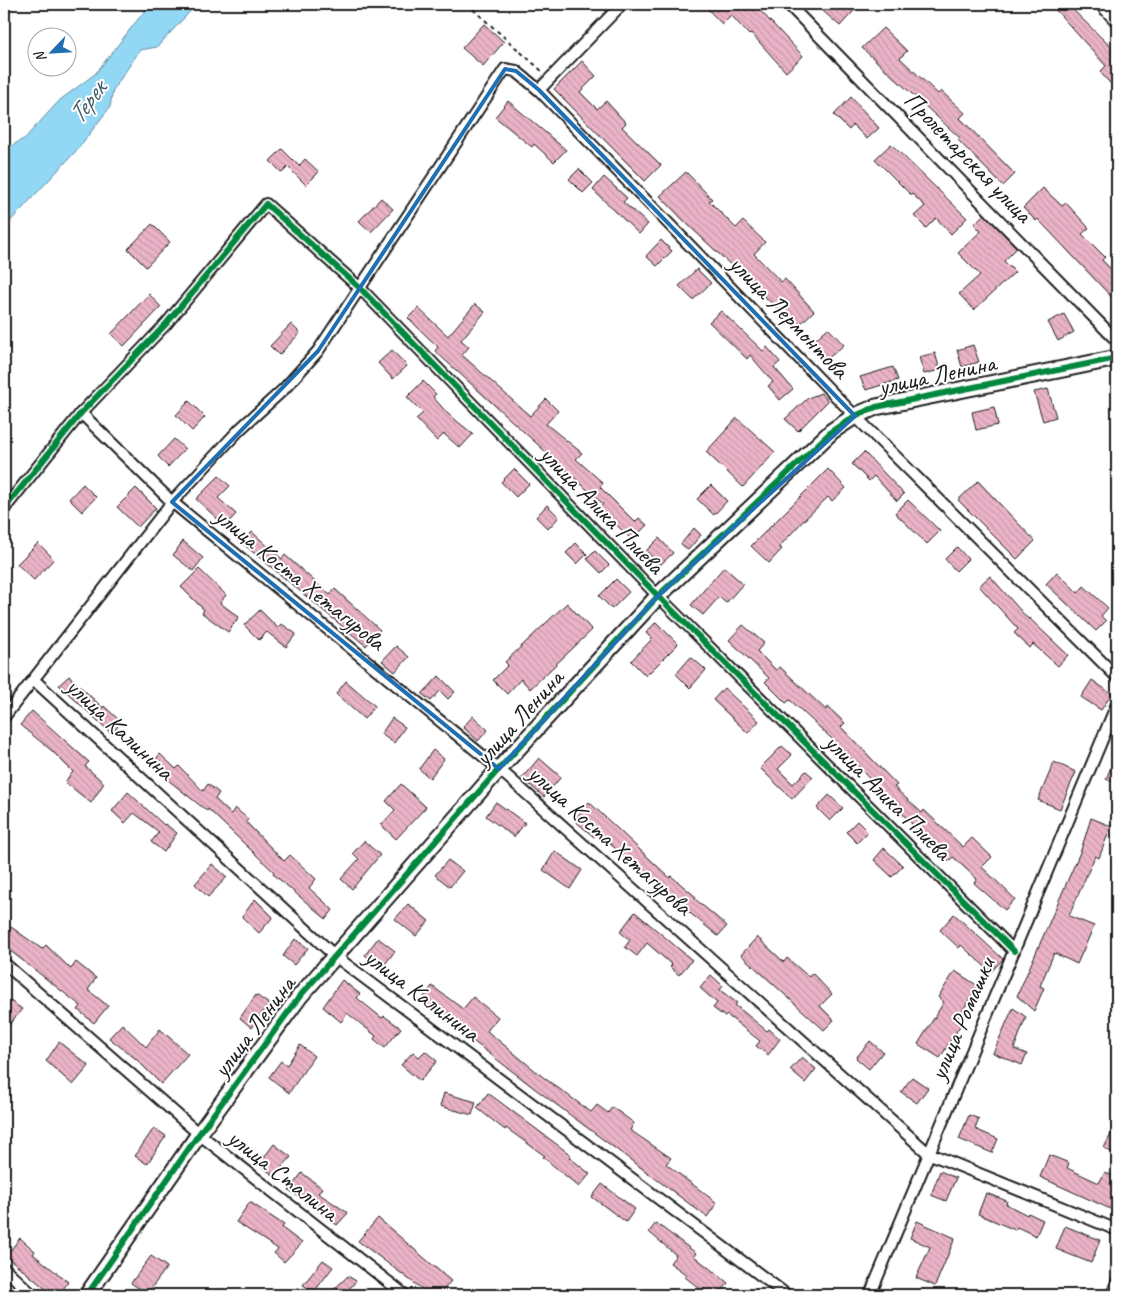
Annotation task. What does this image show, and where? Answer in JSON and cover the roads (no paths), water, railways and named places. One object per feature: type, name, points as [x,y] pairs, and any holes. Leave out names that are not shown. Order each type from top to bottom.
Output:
[{"type":"street","points":[[539,90],[622,4]]},
{"type":"street","name":"Пролетарская улица","points":[[788,4],[1117,341]]},
{"type":"street","points":[[1100,4],[1117,22]]},
{"type":"street","name":"улица Лермонтова","points":[[360,288],[505,69],[516,71],[539,90],[856,416],[1117,677]]},
{"type":"street","name":"улица Алика Плиева","points":[[81,413],[166,324],[266,204],[360,288],[658,596],[1014,951]]},
{"type":"street","points":[[4,717],[172,502],[240,429],[284,389],[318,351],[360,288]]},
{"type":"street","name":"улица Ленина","points":[[87,1295],[199,1134],[300,996],[499,769],[658,596],[832,431],[856,416],[896,402],[1117,358]]},
{"type":"street","points":[[4,509],[81,413]]},
{"type":"street","name":"улица Коста Хетагурова","points":[[81,413],[172,502],[499,769],[928,1153],[1117,1230]]},
{"type":"street","name":"улица Калинина","points":[[34,680],[335,956],[787,1295]]},
{"type":"street","name":"улица Ромашки","points":[[870,1295],[1117,704]]},
{"type":"street","name":"улица Сталина","points":[[4,963],[199,1134],[405,1295]]},
{"type":"street","points":[[4,1268],[33,1295]]},
{"type":"street","points":[[1112,1295],[1117,1282]]},
{"type":"water","name":"Терек","points":[[150,4],[197,4],[157,47],[140,50],[113,90],[110,107],[77,150],[4,228],[4,150],[25,138],[60,100],[95,74]]}]
